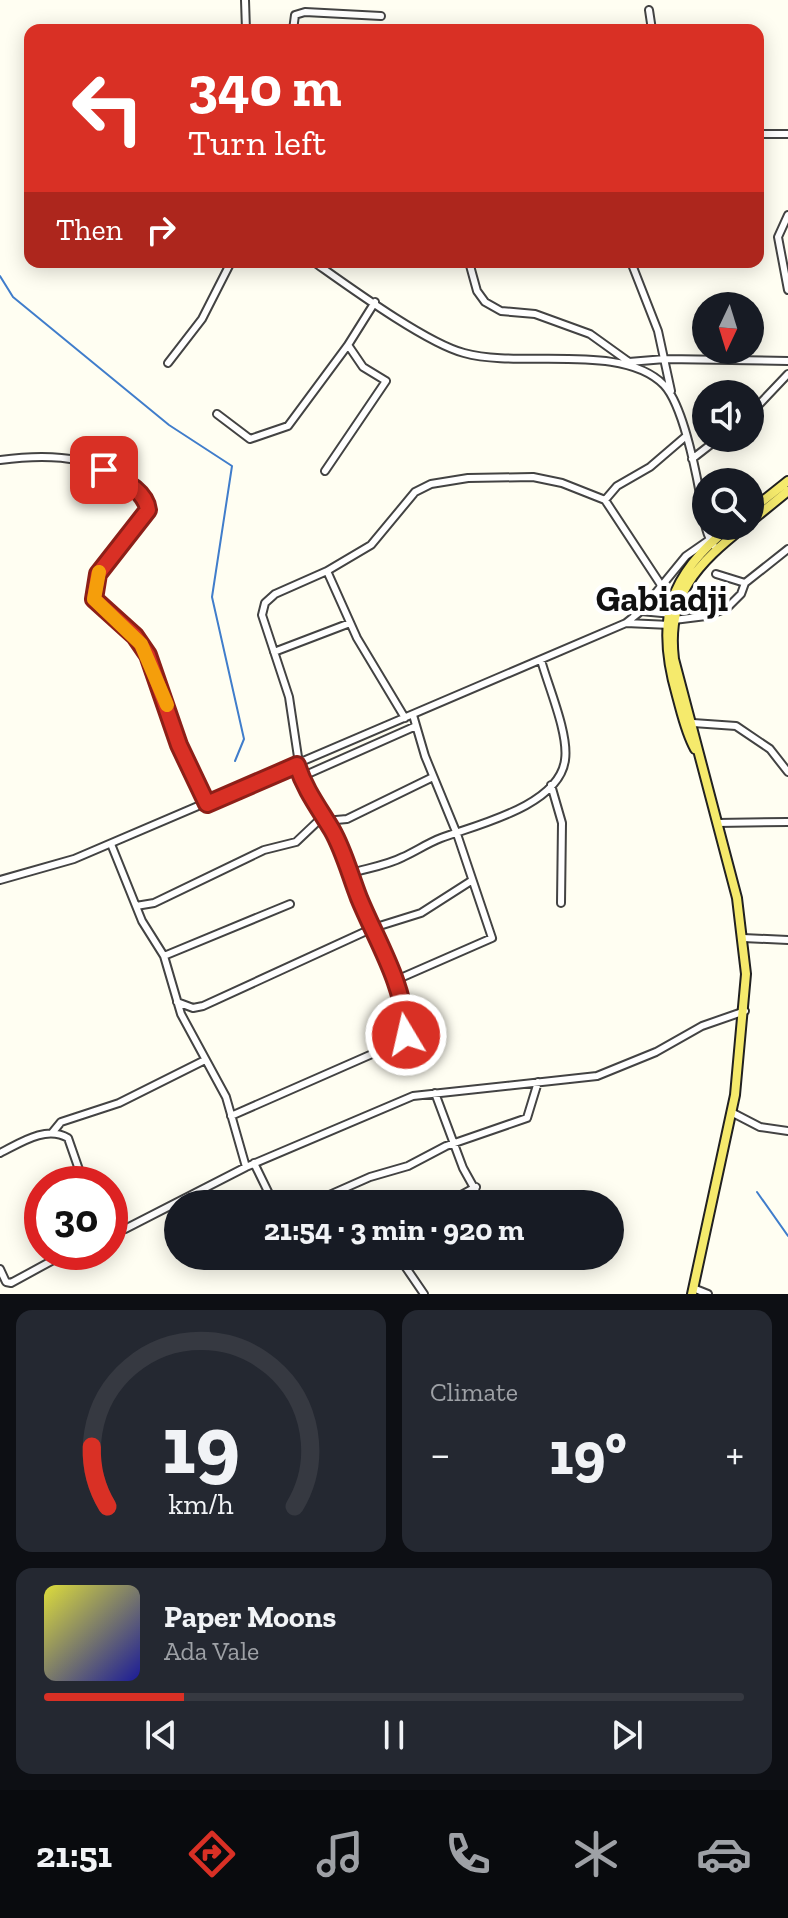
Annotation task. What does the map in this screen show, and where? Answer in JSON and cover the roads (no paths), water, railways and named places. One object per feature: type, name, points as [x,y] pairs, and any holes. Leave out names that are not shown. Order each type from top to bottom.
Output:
[{"type":"main road","points":[[764,500],[788,481]]},
{"type":"main road","points":[[764,511],[788,491]]},
{"type":"main road","points":[[698,754],[689,738],[667,661],[671,619],[684,573],[716,540]]},
{"type":"main road","points":[[712,544],[719,540]]},
{"type":"main road","points":[[671,619],[674,659],[693,723],[743,938],[745,1011],[731,1112],[692,1291]]},
{"type":"street","points":[[245,0],[246,24]]},
{"type":"street","points":[[649,10],[651,24]]},
{"type":"street","points":[[295,24],[298,13],[381,16]]},
{"type":"street","points":[[764,134],[788,134]]},
{"type":"street","points":[[788,215],[778,237],[788,290]]},
{"type":"street","points":[[168,363],[202,319],[228,268]]},
{"type":"street","points":[[323,268],[462,353],[489,358],[629,362],[665,359],[788,361]]},
{"type":"street","points":[[471,268],[477,291],[489,304],[507,313],[535,314],[590,334],[656,378],[672,395]]},
{"type":"street","points":[[0,880],[74,859],[111,844],[626,623],[641,611],[686,556],[712,544],[656,323],[633,268]]},
{"type":"street","points":[[217,414],[250,439],[285,428],[348,345],[375,302]]},
{"type":"street","points":[[325,471],[386,381],[363,367],[348,345]]},
{"type":"street","points":[[764,399],[788,374]]},
{"type":"street","points":[[605,500],[617,486],[650,467],[685,437]]},
{"type":"street","points":[[692,459],[701,452]]},
{"type":"street","points":[[0,460],[48,454],[79,459],[119,478],[146,500],[148,510],[98,574],[93,593],[100,606],[135,636],[148,655],[179,745],[207,804]]},
{"type":"street","points":[[231,1116],[404,1040],[404,1018],[396,980],[351,873],[297,765],[289,697],[262,615],[265,603],[375,542],[397,509],[415,492],[431,484],[468,478],[533,477],[562,483],[605,500],[661,585]]},
{"type":"street","points":[[626,623],[715,614],[741,594],[745,583],[788,549]]},
{"type":"street","points":[[327,571],[350,623],[405,718]]},
{"type":"street","points":[[716,574],[745,583]]},
{"type":"street","points":[[641,611],[671,619]]},
{"type":"street","points":[[274,652],[350,623]]},
{"type":"street","points":[[351,873],[402,858],[442,837],[519,810],[551,785],[562,772],[566,753],[541,660]]},
{"type":"street","points":[[396,980],[492,938],[413,715]]},
{"type":"street","points":[[693,723],[736,726],[770,749],[788,772]]},
{"type":"street","points":[[301,777],[416,726]]},
{"type":"street","points":[[136,906],[154,903],[264,850],[296,842],[316,823],[347,819],[433,777]]},
{"type":"street","points":[[551,785],[562,823],[561,903]]},
{"type":"street","points":[[717,823],[788,822]]},
{"type":"street","points":[[111,844],[136,906],[164,956],[177,1002],[231,1116],[246,1167]]},
{"type":"street","points":[[177,1002],[193,1008],[203,1006],[373,928],[421,913],[471,881]]},
{"type":"street","points":[[164,956],[290,904]]},
{"type":"street","points":[[743,938],[788,940]]},
{"type":"street","points":[[128,1227],[254,1163],[413,1096],[605,1073],[656,1052],[702,1026],[745,1011]]},
{"type":"street","points":[[0,1153],[52,1133],[61,1122],[119,1103],[205,1060]]},
{"type":"street","points":[[343,1190],[527,1118],[538,1082]]},
{"type":"street","points":[[435,1093],[454,1144],[477,1190]]},
{"type":"street","points":[[731,1112],[760,1127],[788,1131]]},
{"type":"street","points":[[52,1133],[68,1138],[78,1166]]},
{"type":"street","points":[[254,1163],[267,1190]]},
{"type":"street","points":[[471,1190],[476,1187]]},
{"type":"street","points":[[0,1269],[6,1282],[14,1282],[36,1270]]},
{"type":"street","points":[[408,1270],[424,1294]]},
{"type":"street","points":[[692,1291],[708,1294]]},
{"type":"waterway","points":[[0,276],[13,297],[169,425],[232,466],[212,597],[244,739],[235,761]]},
{"type":"waterway","points":[[757,1192],[788,1236]]},
{"type":"district","name":"Gabiadji","points":[[662,598]]}]
